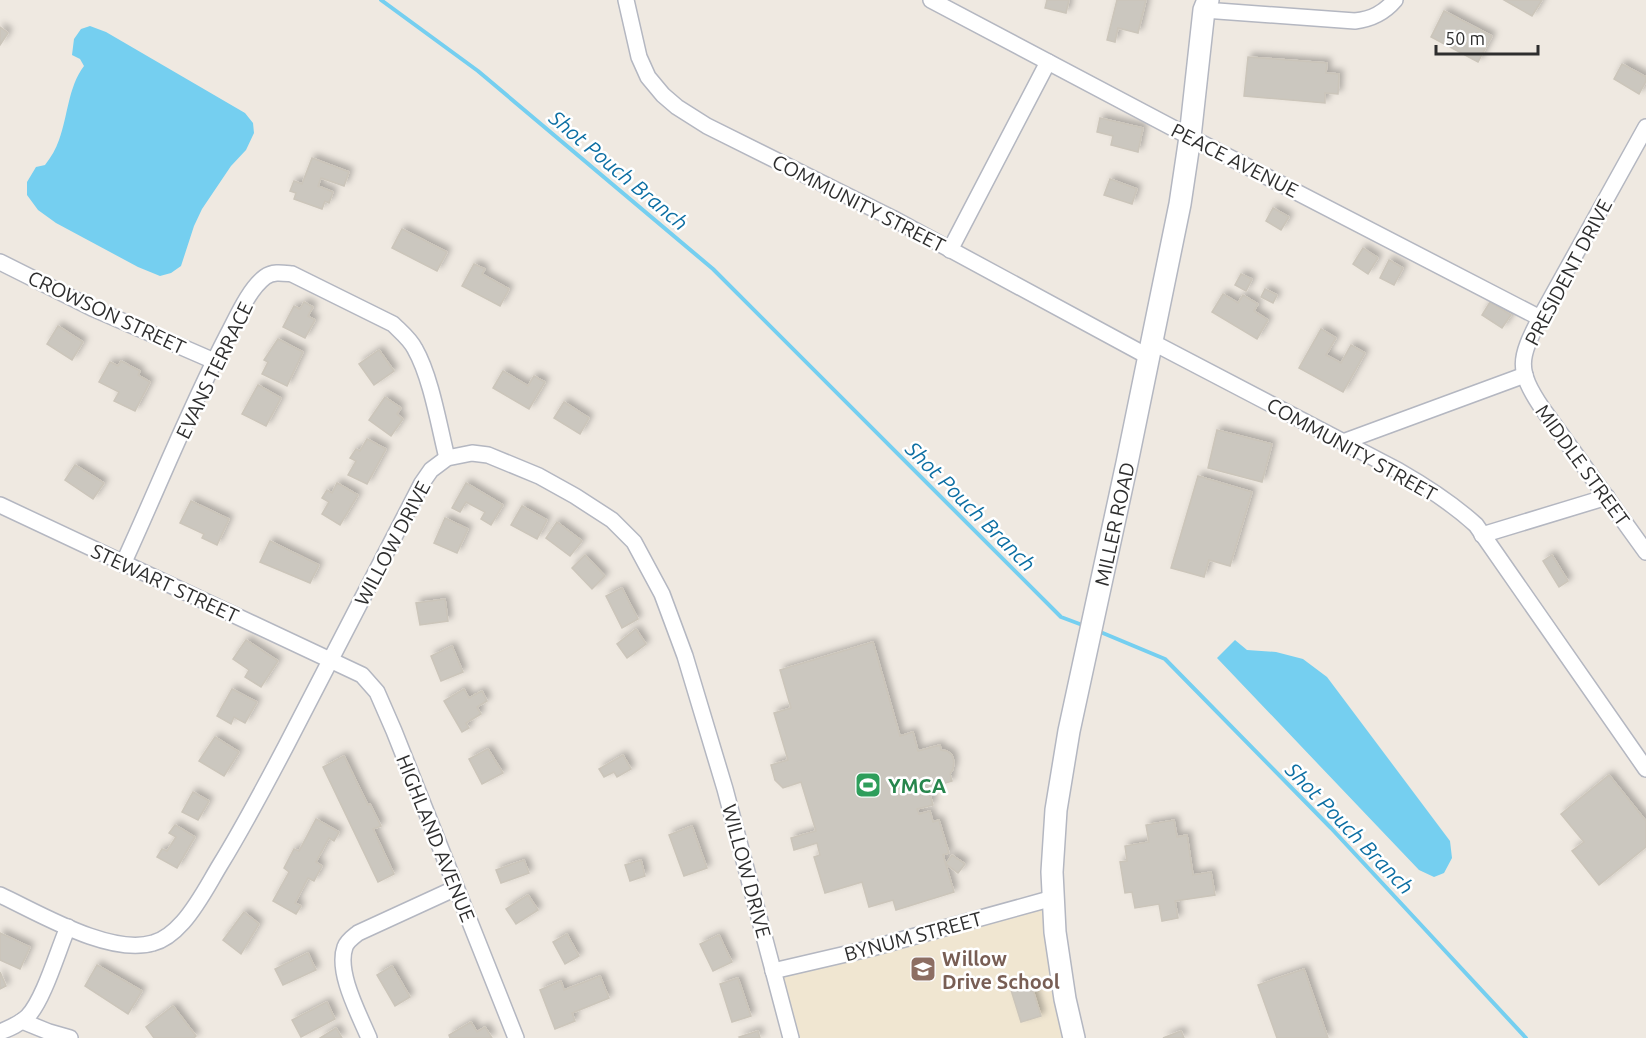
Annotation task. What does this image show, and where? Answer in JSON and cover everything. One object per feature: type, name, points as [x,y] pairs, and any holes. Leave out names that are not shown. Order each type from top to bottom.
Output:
[{"type":"main road","name":"MILLER ROAD","points":[[1074,1038],[1065,999],[1055,932],[1052,872],[1056,810],[1085,651],[1180,204],[1190,137],[1204,3]]},
{"type":"street","name":"COMMUNITY STREET","points":[[626,0],[639,57],[648,77],[655,87],[677,107],[732,139],[950,249],[1343,442],[1432,490],[1462,512],[1476,525],[1646,769]]},
{"type":"street","name":"PEACE AVENUE","points":[[931,0],[1540,318]]},
{"type":"street","points":[[1204,3],[1355,21],[1378,15],[1395,0]]},
{"type":"street","points":[[950,249],[1048,62]]},
{"type":"street","name":"PRESIDENT DRIVE","points":[[1525,375],[1522,365],[1527,344],[1646,127]]},
{"type":"street","name":"CROWSON STREET","points":[[0,262],[92,308],[214,361]]},
{"type":"street","name":"EVANS TERRACE","points":[[123,564],[214,361],[239,313],[259,283],[269,275],[292,274],[393,324],[415,349],[428,380],[447,458]]},
{"type":"street","points":[[1343,442],[1525,375]]},
{"type":"street","name":"MIDDLE STREET","points":[[1525,375],[1529,388],[1542,408],[1646,552]]},
{"type":"street","name":"WILLOW DRIVE","points":[[0,895],[94,938],[128,945],[152,944],[164,939],[176,929],[196,905],[252,812],[422,483],[431,470],[447,458],[472,453],[489,456],[539,476],[612,520],[634,542],[662,594],[685,656],[725,789],[792,1038]]},
{"type":"street","points":[[1482,535],[1607,497]]},
{"type":"street","name":"STEWART STREET","points":[[0,505],[331,660]]},
{"type":"street","name":"HIGHLAND AVENUE","points":[[331,660],[362,675],[377,692],[516,1038]]},
{"type":"street","points":[[369,1038],[342,966],[348,941],[358,933],[456,888]]},
{"type":"street","name":"BYNUM STREET","points":[[773,971],[872,948],[1053,898]]},
{"type":"street","points":[[0,1032],[22,1021],[38,1001],[68,927]]},
{"type":"street","points":[[22,1021],[70,1038]]},
{"type":"shaded area","name":"Willow Drive School","points":[[1053,898],[1074,1038],[791,1038],[773,971]]},
{"type":"water","points":[[90,26],[106,32],[245,113],[253,123],[254,133],[246,150],[231,166],[202,209],[181,266],[171,273],[160,276],[138,267],[56,223],[38,210],[27,195],[27,182],[36,167],[45,165],[58,143],[71,92],[84,66],[80,59],[72,55],[74,39],[81,29]]},
{"type":"water","points":[[1235,640],[1247,650],[1276,652],[1303,659],[1327,677],[1450,841],[1452,858],[1444,873],[1434,877],[1419,870],[1217,658]]},
{"type":"building","points":[[1047,0],[1069,0],[1066,13],[1045,8]]},
{"type":"building","points":[[1117,0],[1146,0],[1138,33],[1118,28],[1115,42],[1107,40]]},
{"type":"building","points":[[1504,0],[1542,0],[1532,16]]},
{"type":"building","points":[[1444,11],[1492,36],[1478,62],[1431,37]]},
{"type":"building","points":[[0,27],[8,33],[0,45]]},
{"type":"building","points":[[1248,57],[1327,63],[1326,73],[1339,74],[1338,94],[1325,93],[1325,103],[1244,96]]},
{"type":"building","points":[[1622,64],[1646,77],[1639,94],[1614,79]]},
{"type":"building","points":[[1100,118],[1143,128],[1138,152],[1111,145],[1113,136],[1097,132]]},
{"type":"building","points":[[312,158],[349,172],[344,186],[321,178],[318,186],[333,192],[329,203],[325,201],[322,209],[294,199],[296,193],[290,191],[294,181],[302,184]]},
{"type":"building","points":[[1110,179],[1137,189],[1132,204],[1104,195]]},
{"type":"building","points":[[1273,208],[1289,217],[1281,230],[1266,221]]},
{"type":"building","points":[[402,229],[447,252],[437,271],[392,248]]},
{"type":"building","points":[[1363,248],[1378,258],[1368,274],[1353,264]]},
{"type":"building","points":[[1389,260],[1403,268],[1394,285],[1380,278]]},
{"type":"building","points":[[474,264],[485,269],[482,274],[509,289],[500,306],[462,286]]},
{"type":"building","points":[[1241,274],[1252,279],[1246,291],[1235,285]]},
{"type":"building","points":[[1265,289],[1277,295],[1273,303],[1261,297]]},
{"type":"building","points":[[1223,294],[1238,303],[1243,295],[1258,304],[1254,311],[1268,320],[1257,339],[1212,312]]},
{"type":"building","points":[[304,302],[313,307],[308,316],[315,320],[305,338],[283,327],[294,306],[300,309]]},
{"type":"building","points":[[1490,302],[1511,315],[1502,328],[1482,315]]},
{"type":"building","points":[[58,326],[83,342],[72,360],[47,344]]},
{"type":"building","points":[[1321,329],[1336,338],[1326,355],[1341,363],[1351,345],[1365,353],[1343,392],[1299,368]]},
{"type":"building","points":[[278,339],[303,352],[287,386],[262,374],[268,362],[264,360]]},
{"type":"building","points":[[379,350],[394,371],[374,385],[359,364]]},
{"type":"building","points":[[121,361],[140,371],[138,375],[150,382],[135,411],[114,401],[119,392],[99,382],[110,362],[118,366]]},
{"type":"building","points":[[503,371],[528,386],[534,376],[545,382],[529,409],[493,388]]},
{"type":"building","points":[[258,385],[281,398],[266,426],[242,414]]},
{"type":"building","points":[[385,397],[401,408],[397,414],[403,419],[391,436],[369,420]]},
{"type":"building","points":[[564,402],[589,418],[580,434],[554,418]]},
{"type":"building","points":[[1217,430],[1272,444],[1262,482],[1208,468]]},
{"type":"building","points":[[367,439],[386,449],[367,484],[348,475],[356,461],[350,458],[356,449],[360,451]]},
{"type":"building","points":[[75,465],[104,483],[93,499],[65,480]]},
{"type":"building","points":[[1198,476],[1252,492],[1230,566],[1209,560],[1204,577],[1171,568]]},
{"type":"building","points":[[337,483],[358,495],[340,525],[322,514],[329,502],[322,498],[327,490],[332,493]]},
{"type":"building","points":[[466,483],[503,505],[491,525],[481,519],[485,512],[466,502],[460,512],[452,508]]},
{"type":"building","points":[[191,501],[229,519],[217,545],[202,538],[204,534],[180,523]]},
{"type":"building","points":[[522,506],[547,520],[537,539],[511,525]]},
{"type":"building","points":[[445,518],[468,529],[457,553],[434,543]]},
{"type":"building","points":[[557,522],[582,541],[570,556],[546,538]]},
{"type":"building","points":[[270,541],[319,565],[310,583],[260,562]]},
{"type":"building","points":[[585,555],[605,576],[592,589],[572,568]]},
{"type":"building","points":[[1552,555],[1568,581],[1559,587],[1543,561]]},
{"type":"building","points":[[622,588],[638,619],[622,628],[606,596]]},
{"type":"building","points":[[445,599],[448,621],[420,625],[416,603]]},
{"type":"building","points":[[636,629],[646,644],[627,658],[617,644]]},
{"type":"building","points":[[246,640],[278,661],[261,687],[245,677],[249,670],[233,659]]},
{"type":"building","name":"YMCA","points":[[873,642],[900,736],[913,732],[918,751],[940,745],[941,750],[952,755],[954,762],[950,774],[952,781],[928,788],[933,805],[917,809],[919,814],[930,811],[933,822],[939,820],[949,853],[943,855],[954,892],[896,910],[893,900],[869,907],[862,882],[825,893],[814,857],[820,855],[817,843],[794,850],[791,838],[816,831],[801,782],[783,788],[775,780],[771,765],[788,760],[774,713],[791,708],[780,670]]},
{"type":"building","points":[[452,646],[463,672],[441,681],[431,656]]},
{"type":"building","points":[[232,689],[257,702],[245,723],[234,717],[231,724],[217,716]]},
{"type":"building","points":[[464,689],[469,698],[482,691],[487,701],[477,707],[481,714],[466,723],[469,728],[462,732],[444,701]]},
{"type":"building","points":[[215,737],[239,752],[224,776],[199,761]]},
{"type":"building","points":[[488,749],[503,773],[482,784],[469,759]]},
{"type":"building","points":[[623,755],[631,769],[617,777],[614,772],[604,777],[599,769]]},
{"type":"building","points":[[344,756],[381,826],[373,829],[394,874],[378,882],[323,767]]},
{"type":"building","points":[[1609,775],[1646,821],[1646,847],[1599,885],[1572,851],[1584,842],[1561,814]]},
{"type":"building","points":[[193,792],[209,801],[198,820],[182,812]]},
{"type":"building","points":[[316,819],[339,832],[334,841],[329,838],[316,862],[322,866],[314,881],[308,878],[295,903],[301,906],[296,914],[273,901],[289,872],[284,868],[294,849],[299,851]]},
{"type":"building","points":[[1174,820],[1177,837],[1187,835],[1193,875],[1211,872],[1215,895],[1175,901],[1178,918],[1162,921],[1159,904],[1135,908],[1132,892],[1125,893],[1120,862],[1127,861],[1125,846],[1149,842],[1146,825]]},
{"type":"building","points":[[175,825],[195,837],[177,868],[157,857],[162,849],[167,851],[176,837],[169,833]]},
{"type":"building","points":[[692,826],[707,868],[684,876],[669,835]]},
{"type":"building","points":[[952,855],[965,864],[958,873],[946,864]]},
{"type":"building","points":[[524,860],[529,873],[501,883],[496,870]]},
{"type":"building","points":[[641,860],[645,876],[630,881],[625,865]]},
{"type":"building","points":[[528,895],[538,910],[516,924],[506,909]]},
{"type":"building","points":[[244,912],[259,924],[241,954],[223,940]]},
{"type":"building","points":[[0,933],[30,947],[20,969],[0,960]]},
{"type":"building","points":[[567,934],[579,956],[565,964],[553,942]]},
{"type":"building","points":[[719,935],[732,962],[713,971],[700,944]]},
{"type":"building","points":[[308,953],[316,970],[283,985],[275,969]]},
{"type":"building","points":[[97,965],[142,991],[128,1014],[85,986]]},
{"type":"building","points":[[392,966],[410,997],[395,1006],[377,975]]},
{"type":"building","points":[[1304,969],[1328,1038],[1277,1038],[1258,985]]},
{"type":"building","points":[[0,972],[6,986],[0,989]]},
{"type":"building","points":[[600,976],[609,998],[572,1013],[575,1021],[555,1029],[540,990],[561,981],[564,990]]},
{"type":"building","points":[[738,978],[751,1016],[732,1022],[720,984]]},
{"type":"building","points":[[1031,984],[1041,1016],[1021,1022],[1011,990]]},
{"type":"building","points":[[327,1002],[335,1019],[301,1037],[292,1020]]},
{"type":"building","points":[[173,1006],[196,1036],[194,1038],[154,1038],[146,1027]]},
{"type":"building","points":[[471,1022],[477,1032],[485,1027],[492,1038],[450,1038],[449,1035]]},
{"type":"building","points":[[336,1028],[342,1038],[320,1038]]},
{"type":"building","points":[[758,1031],[760,1038],[739,1037]]},
{"type":"building","points":[[1181,1031],[1184,1038],[1163,1038]]},
{"type":"waterway","name":"Shot Pouch Branch","points":[[381,0],[478,71],[713,269],[1061,617],[1085,626]]},
{"type":"waterway","name":"Shot Pouch Branch","points":[[1098,631],[1165,659],[1331,828],[1526,1038]]},
{"type":"place","name":"YMCA","points":[[868,785]]},
{"type":"place","name":"Willow Drive School","points":[[923,969]]}]
